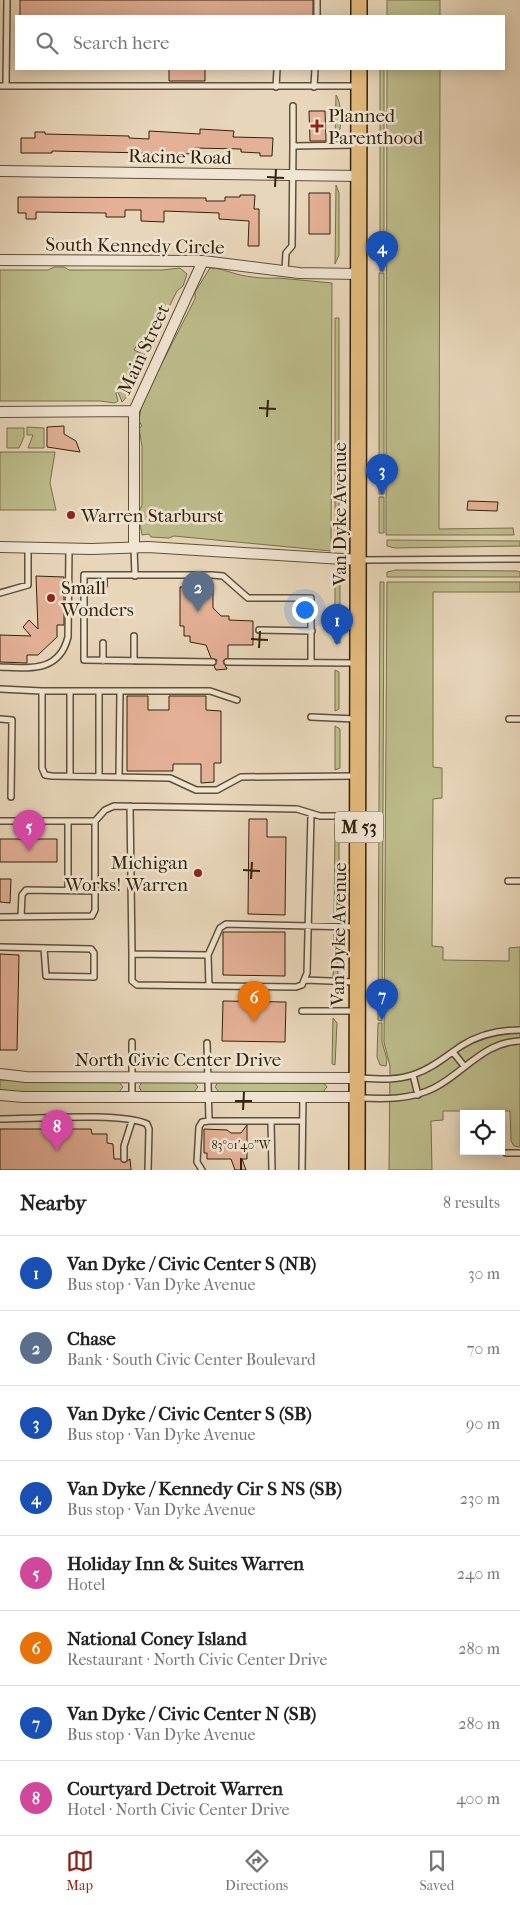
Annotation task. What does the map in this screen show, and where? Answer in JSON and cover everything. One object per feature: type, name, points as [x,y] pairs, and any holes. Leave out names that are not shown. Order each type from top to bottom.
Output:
[{"type":"main road","points":[[359,0],[359,15]]},
{"type":"main road","name":"Van Dyke Avenue","points":[[357,1170],[360,719],[359,70]]},
{"type":"street","name":"Racine Road","points":[[0,171],[359,176]]},
{"type":"street","name":"South Kennedy Circle","points":[[0,260],[203,261],[285,272],[359,274]]},
{"type":"street","name":"Main Street","points":[[134,547],[134,411],[203,261]]},
{"type":"street","points":[[0,412],[134,411]]},
{"type":"street","points":[[0,547],[69,549],[134,547],[359,560]]},
{"type":"street","name":"North Civic Center Drive","points":[[0,1074],[26,1077],[357,1078]]},
{"type":"street","name":"North Civic Center Drive","points":[[0,1095],[357,1097]]},
{"type":"lane","points":[[6,86],[7,0]]},
{"type":"lane","points":[[317,0],[317,15]]},
{"type":"lane","points":[[276,70],[276,87]]},
{"type":"lane","points":[[314,87],[315,70]]},
{"type":"lane","points":[[0,86],[359,86]]},
{"type":"lane","points":[[285,272],[286,253],[292,246],[293,106]]},
{"type":"lane","points":[[293,146],[359,145]]},
{"type":"lane","points":[[0,593],[28,585],[28,547]]},
{"type":"lane","points":[[134,547],[135,576]]},
{"type":"lane","points":[[0,667],[40,668],[64,649],[68,637],[69,549]]},
{"type":"lane","points":[[359,560],[520,559]]},
{"type":"lane","points":[[213,662],[84,660],[84,575],[212,574],[223,576],[248,598],[311,598],[311,663]]},
{"type":"lane","points":[[104,576],[104,585]]},
{"type":"lane","points":[[259,630],[312,631]]},
{"type":"lane","points":[[134,636],[134,661]]},
{"type":"lane","points":[[103,661],[104,643]]},
{"type":"lane","points":[[227,662],[360,663]]},
{"type":"lane","points":[[0,689],[42,691],[210,691],[237,700]]},
{"type":"lane","points":[[42,691],[42,768],[45,775],[170,778],[196,790],[217,790],[242,777],[359,776]]},
{"type":"lane","points":[[70,691],[70,776]]},
{"type":"lane","points":[[98,777],[99,691]]},
{"type":"lane","points":[[119,777],[120,691]]},
{"type":"lane","points":[[311,717],[360,719]]},
{"type":"lane","points":[[509,719],[520,719]]},
{"type":"lane","points":[[0,720],[12,720],[11,797]]},
{"type":"lane","points":[[0,917],[92,916],[95,910],[95,821],[105,810],[114,806],[297,809],[311,815],[359,816]]},
{"type":"lane","points":[[130,806],[134,984],[296,987],[302,985],[305,980],[311,815]]},
{"type":"lane","points":[[0,821],[95,821]]},
{"type":"lane","points":[[68,821],[68,890]]},
{"type":"lane","points":[[508,881],[520,881]]},
{"type":"lane","points":[[22,917],[23,892],[95,891]]},
{"type":"lane","points":[[209,986],[208,955],[220,928],[226,924],[359,927]]},
{"type":"lane","points":[[0,947],[44,948],[94,950],[94,977],[46,976],[44,948]]},
{"type":"lane","points":[[132,954],[208,955]]},
{"type":"lane","points":[[305,980],[358,982]]},
{"type":"lane","points":[[302,1011],[357,1011]]},
{"type":"lane","points":[[357,1078],[394,1079],[413,1075],[437,1064],[479,1036],[498,1031],[520,1030]]},
{"type":"lane","points":[[357,1097],[388,1099],[418,1095],[441,1084],[493,1047],[520,1041]]},
{"type":"lane","points":[[132,1042],[132,1097]]},
{"type":"lane","points":[[207,1043],[208,1120]]},
{"type":"lane","points":[[453,1052],[464,1066]]},
{"type":"lane","points":[[413,1075],[418,1095]]},
{"type":"lane","points":[[302,1170],[303,1097]]},
{"type":"lane","points":[[0,1119],[110,1118],[147,1124],[148,1170]]},
{"type":"lane","points":[[202,1170],[197,1162],[199,1127],[202,1122],[208,1120],[302,1121]]},
{"type":"lane","points":[[124,1159],[124,1146],[132,1121]]},
{"type":"lane","points":[[271,1121],[272,1170]]},
{"type":"lane","points":[[506,1153],[520,1153]]},
{"type":"shaded area","points":[[387,0],[440,0],[440,15],[387,15]]},
{"type":"shaded area","points":[[380,70],[384,70],[384,271],[380,271]]},
{"type":"shaded area","points":[[387,70],[440,70],[439,529],[513,528],[514,535],[386,535]]},
{"type":"shaded area","points":[[336,95],[340,104],[341,118],[338,137],[335,140]]},
{"type":"shaded area","points":[[336,185],[339,193],[339,255],[335,264]]},
{"type":"shaded area","points":[[54,267],[64,267],[69,270],[162,270],[180,268],[187,274],[183,286],[177,291],[152,341],[140,340],[134,350],[145,355],[130,392],[122,402],[118,392],[116,393],[118,401],[115,403],[100,401],[0,401],[0,270],[48,270]]},
{"type":"shaded area","points":[[210,268],[254,277],[332,283],[331,551],[174,536],[169,538],[151,537],[149,534],[142,535],[139,518],[142,505],[142,446],[139,428],[142,426],[139,421],[142,402],[195,299],[195,292]]},
{"type":"shaded area","points":[[379,273],[384,273],[384,494],[379,494]]},
{"type":"shaded area","points":[[335,318],[339,318],[339,531],[335,532]]},
{"type":"shaded area","points":[[27,427],[44,428],[44,448],[28,448],[33,435],[27,435]]},
{"type":"shaded area","points":[[7,428],[24,428],[24,437],[19,448],[7,448]]},
{"type":"shaded area","points":[[0,452],[55,452],[50,483],[56,510],[0,510]]},
{"type":"shaded area","points":[[379,497],[384,497],[384,533],[379,533]]},
{"type":"shaded area","points":[[387,540],[520,541],[520,546],[395,548],[387,546]]},
{"type":"shaded area","points":[[396,570],[517,571],[520,572],[520,577],[387,577],[387,572]]},
{"type":"shaded area","points":[[335,582],[340,583],[340,643],[335,643]]},
{"type":"shaded area","points":[[380,582],[384,582],[382,1021],[378,1020]]},
{"type":"shaded area","points":[[387,582],[520,582],[520,592],[433,592],[433,767],[442,768],[442,798],[433,799],[432,946],[443,947],[443,960],[509,961],[509,948],[520,947],[520,1147],[514,1146],[511,1141],[510,1111],[443,1111],[443,1120],[431,1121],[432,1170],[389,1170],[390,1066],[384,1042]]},
{"type":"shaded area","points":[[335,670],[339,672],[339,709],[335,711]]},
{"type":"shaded area","points":[[335,726],[340,729],[340,768],[335,770]]},
{"type":"shaded area","points":[[335,824],[339,831],[339,912],[334,919]]},
{"type":"shaded area","points":[[334,934],[337,936],[338,975],[333,978]]},
{"type":"shaded area","points":[[333,1018],[337,1023],[335,1065],[332,1064]]},
{"type":"shaded area","points":[[378,1023],[382,1023],[382,1042],[387,1059],[386,1066],[380,1065],[377,1057]]},
{"type":"shaded area","points":[[0,1080],[119,1082],[123,1087],[119,1092],[16,1092],[0,1090]]},
{"type":"shaded area","points":[[142,1082],[194,1082],[198,1087],[194,1092],[142,1092],[139,1087]]},
{"type":"shaded area","points":[[218,1082],[323,1082],[327,1087],[323,1092],[219,1092],[215,1087]]},
{"type":"building","points":[[20,0],[313,0],[313,15],[20,15]]},
{"type":"building","points":[[169,70],[205,70],[205,81],[169,81]]},
{"type":"building","name":"Planned Parenthood","points":[[309,111],[325,111],[326,141],[310,141]]},
{"type":"building","points":[[200,129],[234,131],[233,137],[273,138],[272,156],[260,156],[260,153],[241,152],[241,149],[194,148],[194,154],[52,151],[52,153],[21,153],[21,138],[35,138],[35,132],[45,132],[45,134],[129,136],[129,138],[149,139],[149,131],[200,134]]},
{"type":"building","points":[[309,193],[330,193],[330,234],[309,234]]},
{"type":"building","points":[[240,195],[255,195],[254,209],[259,209],[259,246],[248,246],[249,221],[219,219],[219,213],[164,211],[164,222],[141,221],[141,210],[125,210],[125,217],[106,217],[106,213],[36,212],[36,219],[26,219],[26,213],[18,213],[18,197],[206,198],[206,201],[225,201],[225,197],[240,197]]},
{"type":"building","points":[[64,426],[64,434],[76,441],[80,452],[47,447],[47,427]]},
{"type":"building","points":[[468,501],[498,502],[497,511],[467,510]]},
{"type":"building","name":"Small Wonders","points":[[36,576],[64,577],[64,625],[57,625],[57,637],[38,655],[27,655],[27,663],[0,662],[0,635],[31,636],[23,627],[29,620],[38,629]]},
{"type":"building","points":[[205,584],[213,584],[213,608],[221,616],[229,616],[229,620],[253,621],[253,645],[228,645],[228,658],[223,661],[227,669],[216,670],[214,666],[217,660],[211,658],[206,645],[190,642],[190,636],[184,636],[184,626],[180,626],[180,587],[205,586]]},
{"type":"building","points":[[127,696],[148,696],[148,710],[169,710],[169,696],[206,696],[206,710],[221,711],[221,763],[214,763],[214,782],[201,783],[201,764],[173,764],[173,771],[127,771]]},
{"type":"building","points":[[249,819],[267,819],[267,837],[286,837],[285,915],[248,914]]},
{"type":"building","points":[[0,839],[57,839],[57,862],[0,862]]},
{"type":"building","points":[[0,879],[11,879],[10,903],[0,902]]},
{"type":"building","points":[[223,932],[285,932],[285,976],[223,975]]},
{"type":"building","points":[[0,954],[19,955],[17,1050],[0,1050]]},
{"type":"building","points":[[223,1001],[286,1002],[285,1042],[222,1041]]},
{"type":"building","points":[[247,1125],[247,1159],[242,1159],[246,1170],[235,1170],[231,1159],[207,1159],[207,1153],[204,1153],[204,1129],[241,1133]]},
{"type":"building","points":[[0,1129],[91,1129],[92,1134],[107,1134],[107,1143],[113,1144],[114,1159],[120,1159],[124,1163],[130,1159],[131,1170],[0,1170]]},
{"type":"place","name":"Planned Parenthood","points":[[317,126]]},
{"type":"place","name":"Van Dyke / Kennedy Cir S NS (SB)","points":[[382,272]]},
{"type":"place","name":"Van Dyke / Civic Center S (SB)","points":[[382,495]]},
{"type":"place","name":"Warren Starburst","points":[[71,515]]},
{"type":"place","name":"Small Wonders","points":[[51,598]]},
{"type":"place","name":"Chase","points":[[198,612]]},
{"type":"place","name":"Van Dyke / Civic Center S (NB)","points":[[337,645]]},
{"type":"place","name":"Holiday Inn & Suites Warren","points":[[29,851]]},
{"type":"place","name":"Michigan Works! Warren","points":[[198,873]]},
{"type":"place","name":"Van Dyke / Civic Center N (SB)","points":[[382,1020]]},
{"type":"place","name":"National Coney Island","points":[[254,1022]]},
{"type":"place","name":"Courtyard Detroit Warren","points":[[57,1151]]}]
